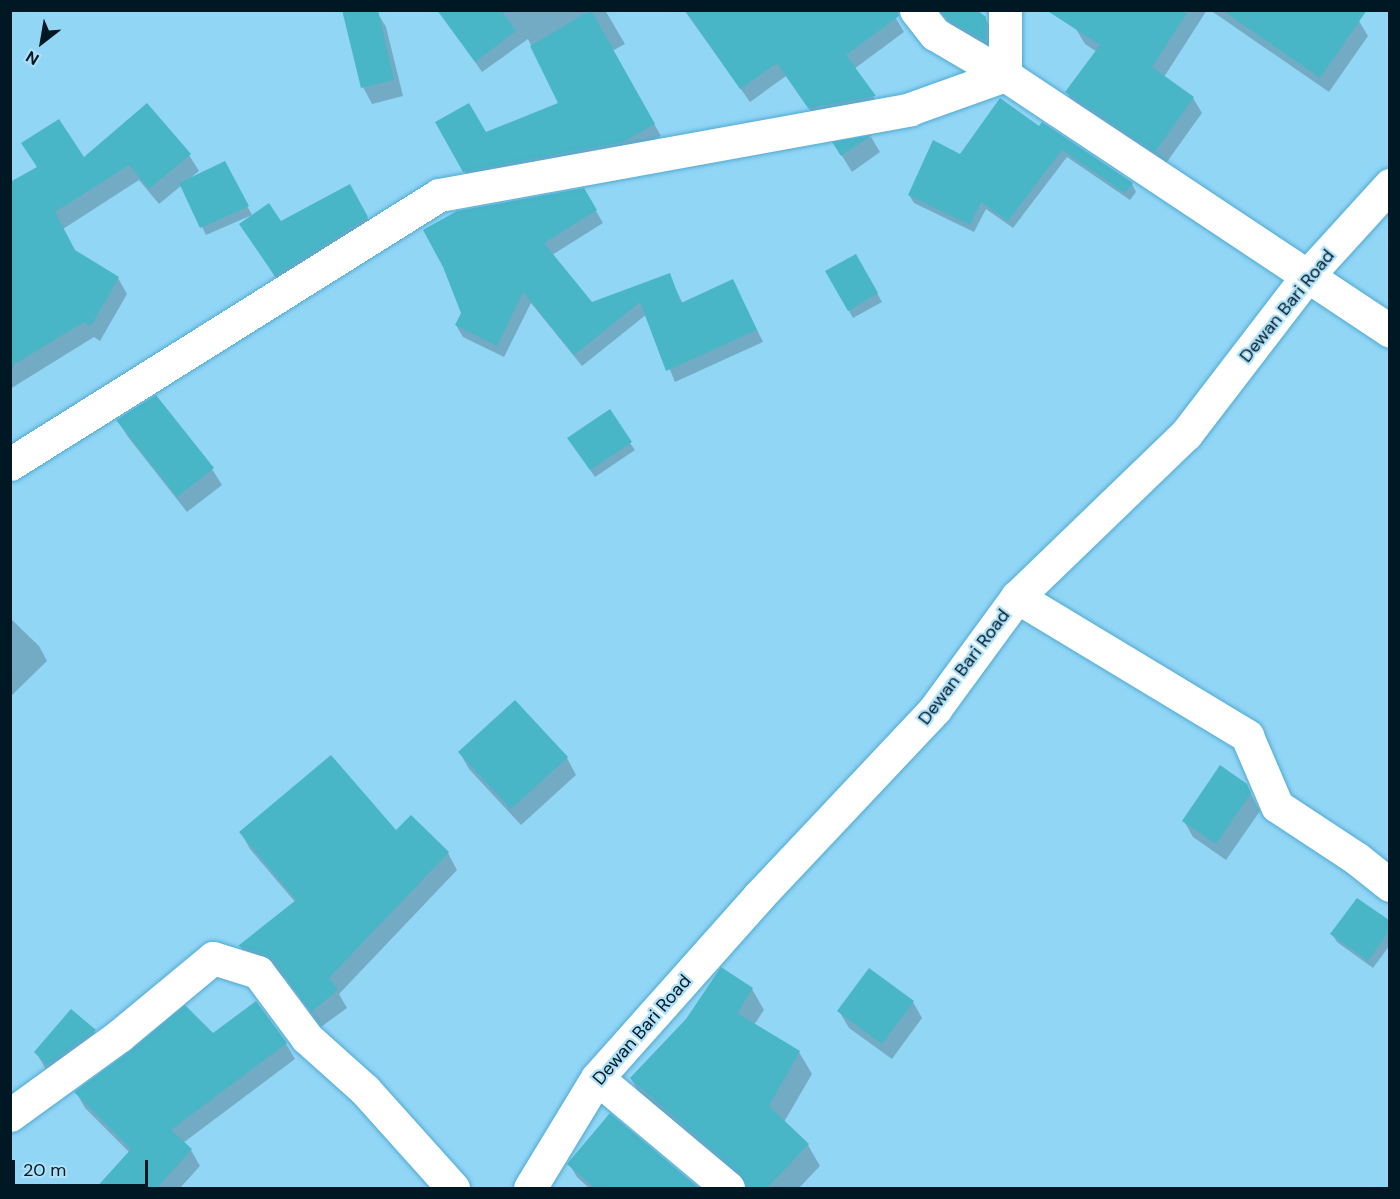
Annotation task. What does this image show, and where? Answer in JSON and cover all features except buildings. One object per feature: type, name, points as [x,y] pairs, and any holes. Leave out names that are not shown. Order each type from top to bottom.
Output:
[{"type":"street","points":[[916,10],[935,34],[1005,75],[1389,331]]},
{"type":"street","points":[[1005,10],[1005,75]]},
{"type":"street","points":[[10,464],[439,195],[910,109],[1005,75]]},
{"type":"street","name":"Dewan Bari Road","points":[[530,1188],[597,1078],[759,896],[935,709],[1017,597],[1186,434],[1308,275],[1389,184]]},
{"type":"street","points":[[1017,597],[1247,736],[1277,806],[1356,858],[1389,885]]},
{"type":"street","points":[[10,1115],[118,1036],[213,958],[258,972],[307,1038],[365,1090],[453,1188]]},
{"type":"street","points":[[597,1078],[728,1188]]}]
